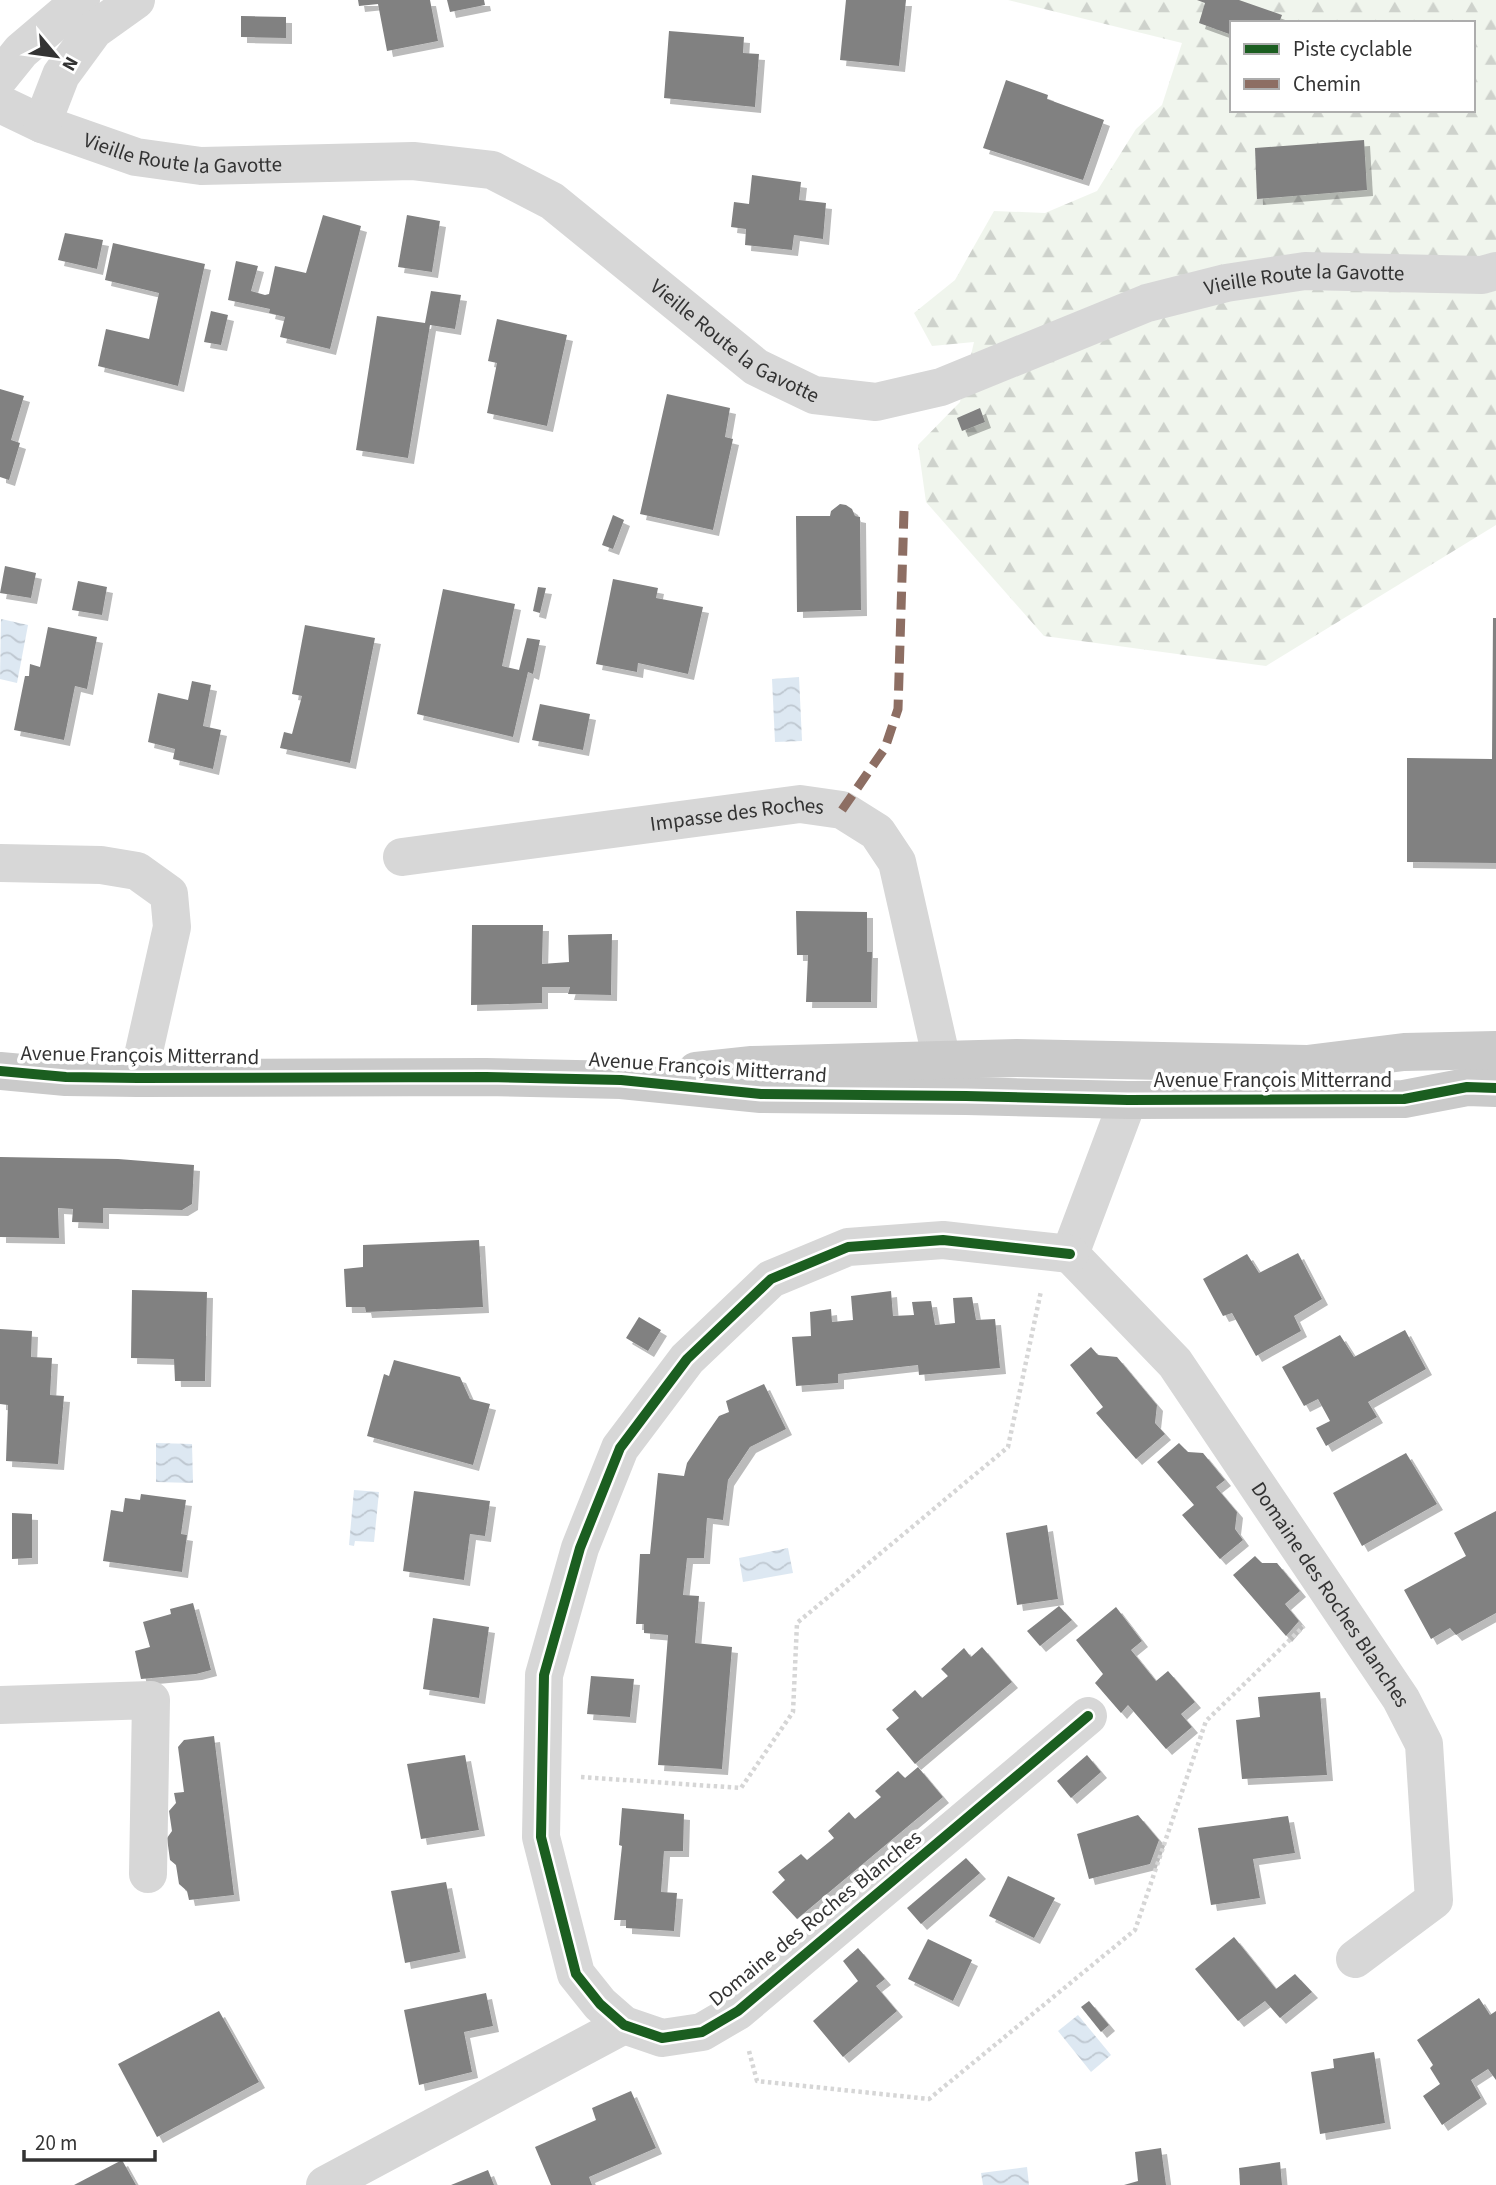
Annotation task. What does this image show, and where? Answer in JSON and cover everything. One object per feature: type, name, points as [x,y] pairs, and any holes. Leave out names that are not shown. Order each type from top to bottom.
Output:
[{"type":"main road","name":"Avenue François Mitterrand","points":[[0,1071],[65,1077],[486,1077],[621,1080],[761,1094],[944,1078],[1017,1058],[1307,1065],[1404,1052],[1496,1050]]},
{"type":"main road","name":"Avenue François Mitterrand","points":[[944,1078],[1128,1100],[1404,1099],[1466,1087],[1496,1088]]},
{"type":"street","points":[[0,77],[21,51],[82,0]]},
{"type":"street","points":[[42,124],[61,75],[94,30],[136,0]]},
{"type":"street","name":"Vieille Route la Gavotte","points":[[0,104],[42,124],[136,157],[201,166],[414,161],[492,170],[552,201],[756,367],[814,395],[876,402],[941,387],[1147,303],[1226,283],[1305,271],[1482,275],[1496,271]]},
{"type":"street","name":"Impasse des Roches","points":[[402,857],[800,804],[842,810],[877,832],[897,862],[944,1078]]},
{"type":"street","points":[[0,863],[101,865],[137,871],[169,894],[172,927],[138,1078]]},
{"type":"street","points":[[1059,1253],[1128,1100]]},
{"type":"street","name":"Domaine des Roches Blanches","points":[[1088,1716],[738,2011],[702,2032],[662,2038],[624,2025],[600,2004],[576,1973],[541,1838],[544,1675],[580,1548],[620,1448],[687,1359],[771,1279],[848,1247],[943,1240],[1059,1253],[1175,1363],[1401,1699],[1424,1744],[1434,1900],[1355,1959]]},
{"type":"street","points":[[0,1705],[151,1700],[148,1874]]},
{"type":"street","points":[[325,2185],[624,2025]]},
{"type":"path","points":[[543,1775],[741,1787],[793,1712],[797,1623],[1008,1447],[1059,1253]]},
{"type":"path","points":[[738,2011],[757,2081],[929,2099],[1135,1930],[1206,1721],[1332,1598]]},
{"type":"green space","points":[[1008,0],[1496,0],[1496,525],[1266,666],[1044,636],[926,502],[918,445],[960,402],[974,342],[932,346],[914,313],[955,280],[994,211],[1045,213],[1097,191],[1136,129],[1162,105],[1182,43]]},
{"type":"water","points":[[1,619],[28,625],[17,683],[0,679]]},
{"type":"water","points":[[799,677],[802,741],[775,742],[772,679]]},
{"type":"water","points":[[156,1443],[192,1444],[193,1483],[156,1482]]},
{"type":"water","points":[[354,1490],[379,1492],[374,1542],[355,1541],[354,1546],[349,1545]]},
{"type":"water","points":[[788,1548],[793,1573],[743,1582],[739,1558]]},
{"type":"water","points":[[1078,2015],[1111,2055],[1091,2072],[1058,2031]]},
{"type":"water","points":[[1027,2167],[1029,2185],[983,2185],[981,2173]]},
{"type":"building","points":[[358,0],[430,0],[438,41],[387,51],[378,4],[359,6]]},
{"type":"building","points":[[447,0],[484,0],[485,5],[450,12]]},
{"type":"building","points":[[846,0],[906,0],[899,66],[840,60]]},
{"type":"building","points":[[1197,0],[1239,0],[1282,15],[1280,21],[1230,21],[1230,34],[1199,23],[1205,3]]},
{"type":"building","points":[[241,16],[286,17],[286,38],[241,37]]},
{"type":"building","points":[[669,31],[744,37],[743,53],[759,54],[755,107],[664,98]]},
{"type":"building","points":[[1006,80],[1104,120],[1083,180],[983,148]]},
{"type":"building","points":[[1364,140],[1367,190],[1257,199],[1255,148]]},
{"type":"building","points":[[752,175],[801,182],[799,200],[826,203],[823,239],[794,235],[792,250],[745,245],[746,229],[731,227],[734,202],[749,204]]},
{"type":"building","points":[[323,215],[361,226],[330,349],[280,337],[285,317],[269,313],[270,309],[228,300],[236,261],[258,266],[251,291],[265,295],[269,294],[275,266],[306,273]]},
{"type":"building","points":[[407,215],[440,221],[432,272],[398,267]]},
{"type":"building","points":[[65,233],[103,240],[97,269],[58,260]]},
{"type":"building","points":[[113,243],[205,264],[178,386],[98,366],[106,329],[149,339],[159,293],[105,280]]},
{"type":"building","points":[[431,291],[461,295],[455,329],[430,325],[408,458],[356,450],[377,316],[425,323]]},
{"type":"building","points":[[211,311],[228,315],[221,345],[204,342]]},
{"type":"building","points":[[497,319],[567,335],[547,426],[487,413],[497,363],[488,361]]},
{"type":"building","points":[[0,389],[24,396],[11,440],[20,443],[9,480],[0,477]]},
{"type":"building","points":[[667,394],[730,408],[725,437],[733,439],[713,530],[640,514]]},
{"type":"building","points":[[980,408],[985,422],[962,431],[957,418]]},
{"type":"building","points":[[840,504],[846,505],[852,509],[855,516],[860,517],[861,610],[797,612],[796,516],[830,516],[831,511]]},
{"type":"building","points":[[613,515],[624,520],[613,549],[602,545]]},
{"type":"building","points":[[5,566],[36,573],[31,598],[0,593]]},
{"type":"building","points":[[613,579],[658,588],[656,598],[703,607],[688,674],[638,663],[637,672],[596,664]]},
{"type":"building","points":[[78,581],[107,587],[102,615],[72,610]]},
{"type":"building","points":[[538,587],[546,588],[540,613],[533,611]]},
{"type":"building","points":[[443,589],[515,604],[502,666],[519,670],[527,638],[540,640],[533,674],[528,672],[513,737],[417,714]]},
{"type":"building","points":[[1493,618],[1496,618],[1496,863],[1407,862],[1407,758],[1492,759]]},
{"type":"building","points":[[305,625],[375,638],[350,763],[280,748],[284,732],[292,734],[302,696],[292,694]]},
{"type":"building","points":[[48,627],[97,637],[87,689],[75,686],[64,740],[14,730],[25,676],[29,676],[30,664],[40,667]]},
{"type":"building","points":[[192,681],[211,685],[203,726],[221,730],[213,769],[173,759],[175,749],[148,742],[158,693],[188,700]]},
{"type":"building","points":[[540,704],[590,714],[583,750],[532,740]]},
{"type":"building","points":[[796,911],[867,912],[867,952],[872,952],[871,1002],[806,1002],[808,955],[797,955]]},
{"type":"building","points":[[472,925],[543,925],[542,964],[569,962],[568,935],[612,934],[611,995],[568,994],[570,987],[542,987],[542,1003],[471,1005]]},
{"type":"building","points":[[0,1157],[118,1159],[194,1165],[192,1204],[182,1210],[103,1208],[103,1223],[72,1222],[73,1209],[58,1208],[59,1238],[0,1237]]},
{"type":"building","points":[[479,1240],[483,1307],[366,1312],[365,1307],[346,1307],[344,1269],[363,1267],[363,1245]]},
{"type":"building","points":[[1298,1253],[1322,1299],[1294,1316],[1301,1331],[1256,1356],[1232,1313],[1223,1316],[1203,1279],[1247,1254],[1259,1273]]},
{"type":"building","points":[[132,1290],[207,1292],[205,1381],[175,1381],[174,1359],[131,1358]]},
{"type":"building","points":[[891,1291],[893,1316],[914,1315],[912,1302],[931,1301],[935,1325],[955,1323],[953,1298],[972,1297],[976,1320],[995,1319],[1000,1368],[919,1375],[918,1365],[838,1374],[838,1383],[796,1386],[792,1337],[811,1336],[810,1312],[831,1309],[832,1322],[853,1320],[851,1296]]},
{"type":"building","points":[[639,1317],[661,1330],[648,1351],[626,1338]]},
{"type":"building","points":[[0,1329],[32,1331],[31,1357],[52,1358],[50,1395],[64,1396],[58,1464],[6,1461],[8,1405],[0,1404]]},
{"type":"building","points":[[1405,1330],[1426,1369],[1368,1402],[1377,1417],[1326,1446],[1316,1428],[1330,1421],[1318,1399],[1304,1406],[1282,1367],[1340,1335],[1354,1357]]},
{"type":"building","points":[[1091,1347],[1098,1355],[1117,1357],[1157,1405],[1155,1423],[1165,1434],[1136,1459],[1096,1413],[1103,1407],[1070,1365]]},
{"type":"building","points":[[394,1360],[460,1377],[470,1399],[490,1404],[473,1465],[367,1436],[384,1374],[389,1376]]},
{"type":"building","points":[[764,1384],[786,1429],[750,1447],[728,1480],[723,1520],[707,1518],[704,1558],[687,1558],[683,1595],[699,1596],[695,1643],[732,1647],[722,1769],[658,1765],[668,1635],[644,1633],[644,1624],[636,1624],[640,1554],[650,1554],[658,1473],[684,1476],[687,1463],[719,1416],[729,1412],[726,1401]]},
{"type":"building","points":[[1179,1443],[1188,1452],[1203,1453],[1225,1480],[1216,1487],[1237,1512],[1235,1529],[1243,1540],[1220,1559],[1182,1515],[1194,1505],[1157,1462]]},
{"type":"building","points":[[1406,1453],[1437,1504],[1362,1546],[1333,1493]]},
{"type":"building","points":[[414,1491],[490,1501],[485,1536],[470,1534],[464,1580],[403,1571]]},
{"type":"building","points":[[141,1494],[186,1500],[181,1534],[187,1535],[182,1572],[103,1561],[111,1510],[123,1512],[125,1498],[140,1500]]},
{"type":"building","points":[[1496,1511],[1496,1613],[1456,1635],[1450,1628],[1431,1639],[1404,1590],[1466,1556],[1454,1533]]},
{"type":"building","points":[[12,1513],[32,1514],[32,1558],[12,1559]]},
{"type":"building","points":[[1047,1525],[1058,1599],[1017,1605],[1006,1533]]},
{"type":"building","points":[[1255,1556],[1262,1563],[1277,1563],[1300,1591],[1285,1604],[1299,1621],[1286,1636],[1233,1575]]},
{"type":"building","points":[[193,1603],[211,1670],[141,1679],[135,1651],[150,1647],[143,1622],[171,1614],[170,1609]]},
{"type":"building","points":[[1059,1606],[1072,1620],[1040,1646],[1027,1631]]},
{"type":"building","points":[[1116,1607],[1142,1641],[1131,1650],[1156,1681],[1168,1671],[1195,1702],[1181,1714],[1192,1727],[1166,1749],[1128,1705],[1121,1713],[1095,1683],[1103,1674],[1076,1640]]},
{"type":"building","points":[[433,1618],[489,1627],[479,1698],[423,1689]]},
{"type":"building","points":[[982,1647],[1012,1682],[915,1764],[886,1729],[899,1718],[892,1710],[915,1690],[922,1698],[948,1676],[941,1669],[964,1648],[971,1657]]},
{"type":"building","points":[[591,1676],[634,1679],[630,1717],[587,1714]]},
{"type":"building","points":[[1320,1692],[1327,1775],[1242,1779],[1236,1720],[1260,1717],[1258,1697]]},
{"type":"building","points":[[214,1736],[234,1895],[189,1900],[187,1891],[179,1884],[176,1865],[170,1860],[167,1838],[172,1831],[169,1811],[176,1803],[174,1793],[184,1792],[178,1747],[184,1740]]},
{"type":"building","points":[[465,1755],[479,1830],[421,1839],[407,1764]]},
{"type":"building","points":[[1087,1755],[1101,1772],[1071,1798],[1057,1781]]},
{"type":"building","points":[[918,1767],[943,1797],[797,1919],[772,1892],[785,1880],[778,1872],[801,1854],[807,1860],[834,1838],[828,1831],[849,1812],[855,1819],[881,1797],[875,1791],[898,1771],[905,1778]]},
{"type":"building","points":[[622,1808],[684,1814],[683,1851],[664,1851],[661,1892],[677,1893],[674,1931],[626,1928],[626,1920],[614,1920],[622,1846],[619,1845]]},
{"type":"building","points":[[1138,1815],[1159,1840],[1150,1864],[1089,1879],[1077,1834]]},
{"type":"building","points":[[1288,1816],[1295,1853],[1253,1859],[1260,1898],[1211,1905],[1198,1828]]},
{"type":"building","points":[[966,1858],[980,1873],[921,1924],[907,1908]]},
{"type":"building","points":[[1008,1876],[1055,1898],[1034,1938],[989,1916]]},
{"type":"building","points":[[446,1882],[460,1952],[405,1963],[391,1891]]},
{"type":"building","points":[[1234,1937],[1276,1989],[1295,1974],[1312,1992],[1280,2018],[1265,2001],[1238,2021],[1195,1969]]},
{"type":"building","points":[[928,1939],[972,1960],[953,2001],[908,1979]]},
{"type":"building","points":[[858,1948],[885,1979],[876,1986],[897,2011],[843,2057],[813,2021],[858,1981],[843,1961]]},
{"type":"building","points":[[486,1993],[493,2026],[464,2032],[472,2072],[419,2085],[404,2010]]},
{"type":"building","points":[[1479,1998],[1490,2015],[1496,2011],[1496,2080],[1488,2069],[1471,2080],[1481,2098],[1442,2125],[1423,2096],[1440,2084],[1430,2068],[1433,2065],[1417,2040]]},
{"type":"building","points":[[1089,2001],[1109,2025],[1101,2032],[1081,2007]]},
{"type":"building","points":[[219,2011],[259,2082],[157,2137],[118,2064]]},
{"type":"building","points":[[1374,2052],[1385,2123],[1320,2134],[1311,2072],[1334,2068],[1333,2059]]},
{"type":"building","points":[[631,2091],[656,2148],[589,2177],[592,2185],[551,2185],[535,2147],[596,2120],[592,2108]]},
{"type":"building","points":[[1161,2148],[1166,2185],[1124,2185],[1138,2181],[1135,2152]]},
{"type":"building","points":[[122,2160],[136,2185],[74,2185]]},
{"type":"building","points":[[1280,2162],[1282,2185],[1240,2185],[1239,2168]]},
{"type":"building","points":[[488,2170],[494,2185],[451,2185]]},
{"type":"marked path","points":[[842,810],[885,748],[898,709],[904,511]]},
{"type":"cycle path","points":[[0,1071],[66,1077],[486,1077],[621,1080],[761,1094],[1128,1100],[1404,1099],[1467,1087],[1496,1088]]},
{"type":"cycle path","points":[[1070,1254],[943,1240],[848,1247],[771,1279],[687,1359],[620,1448],[580,1548],[544,1675],[541,1837],[576,1974],[600,2004],[624,2025],[662,2038],[702,2032],[738,2011],[1088,1716]]}]
